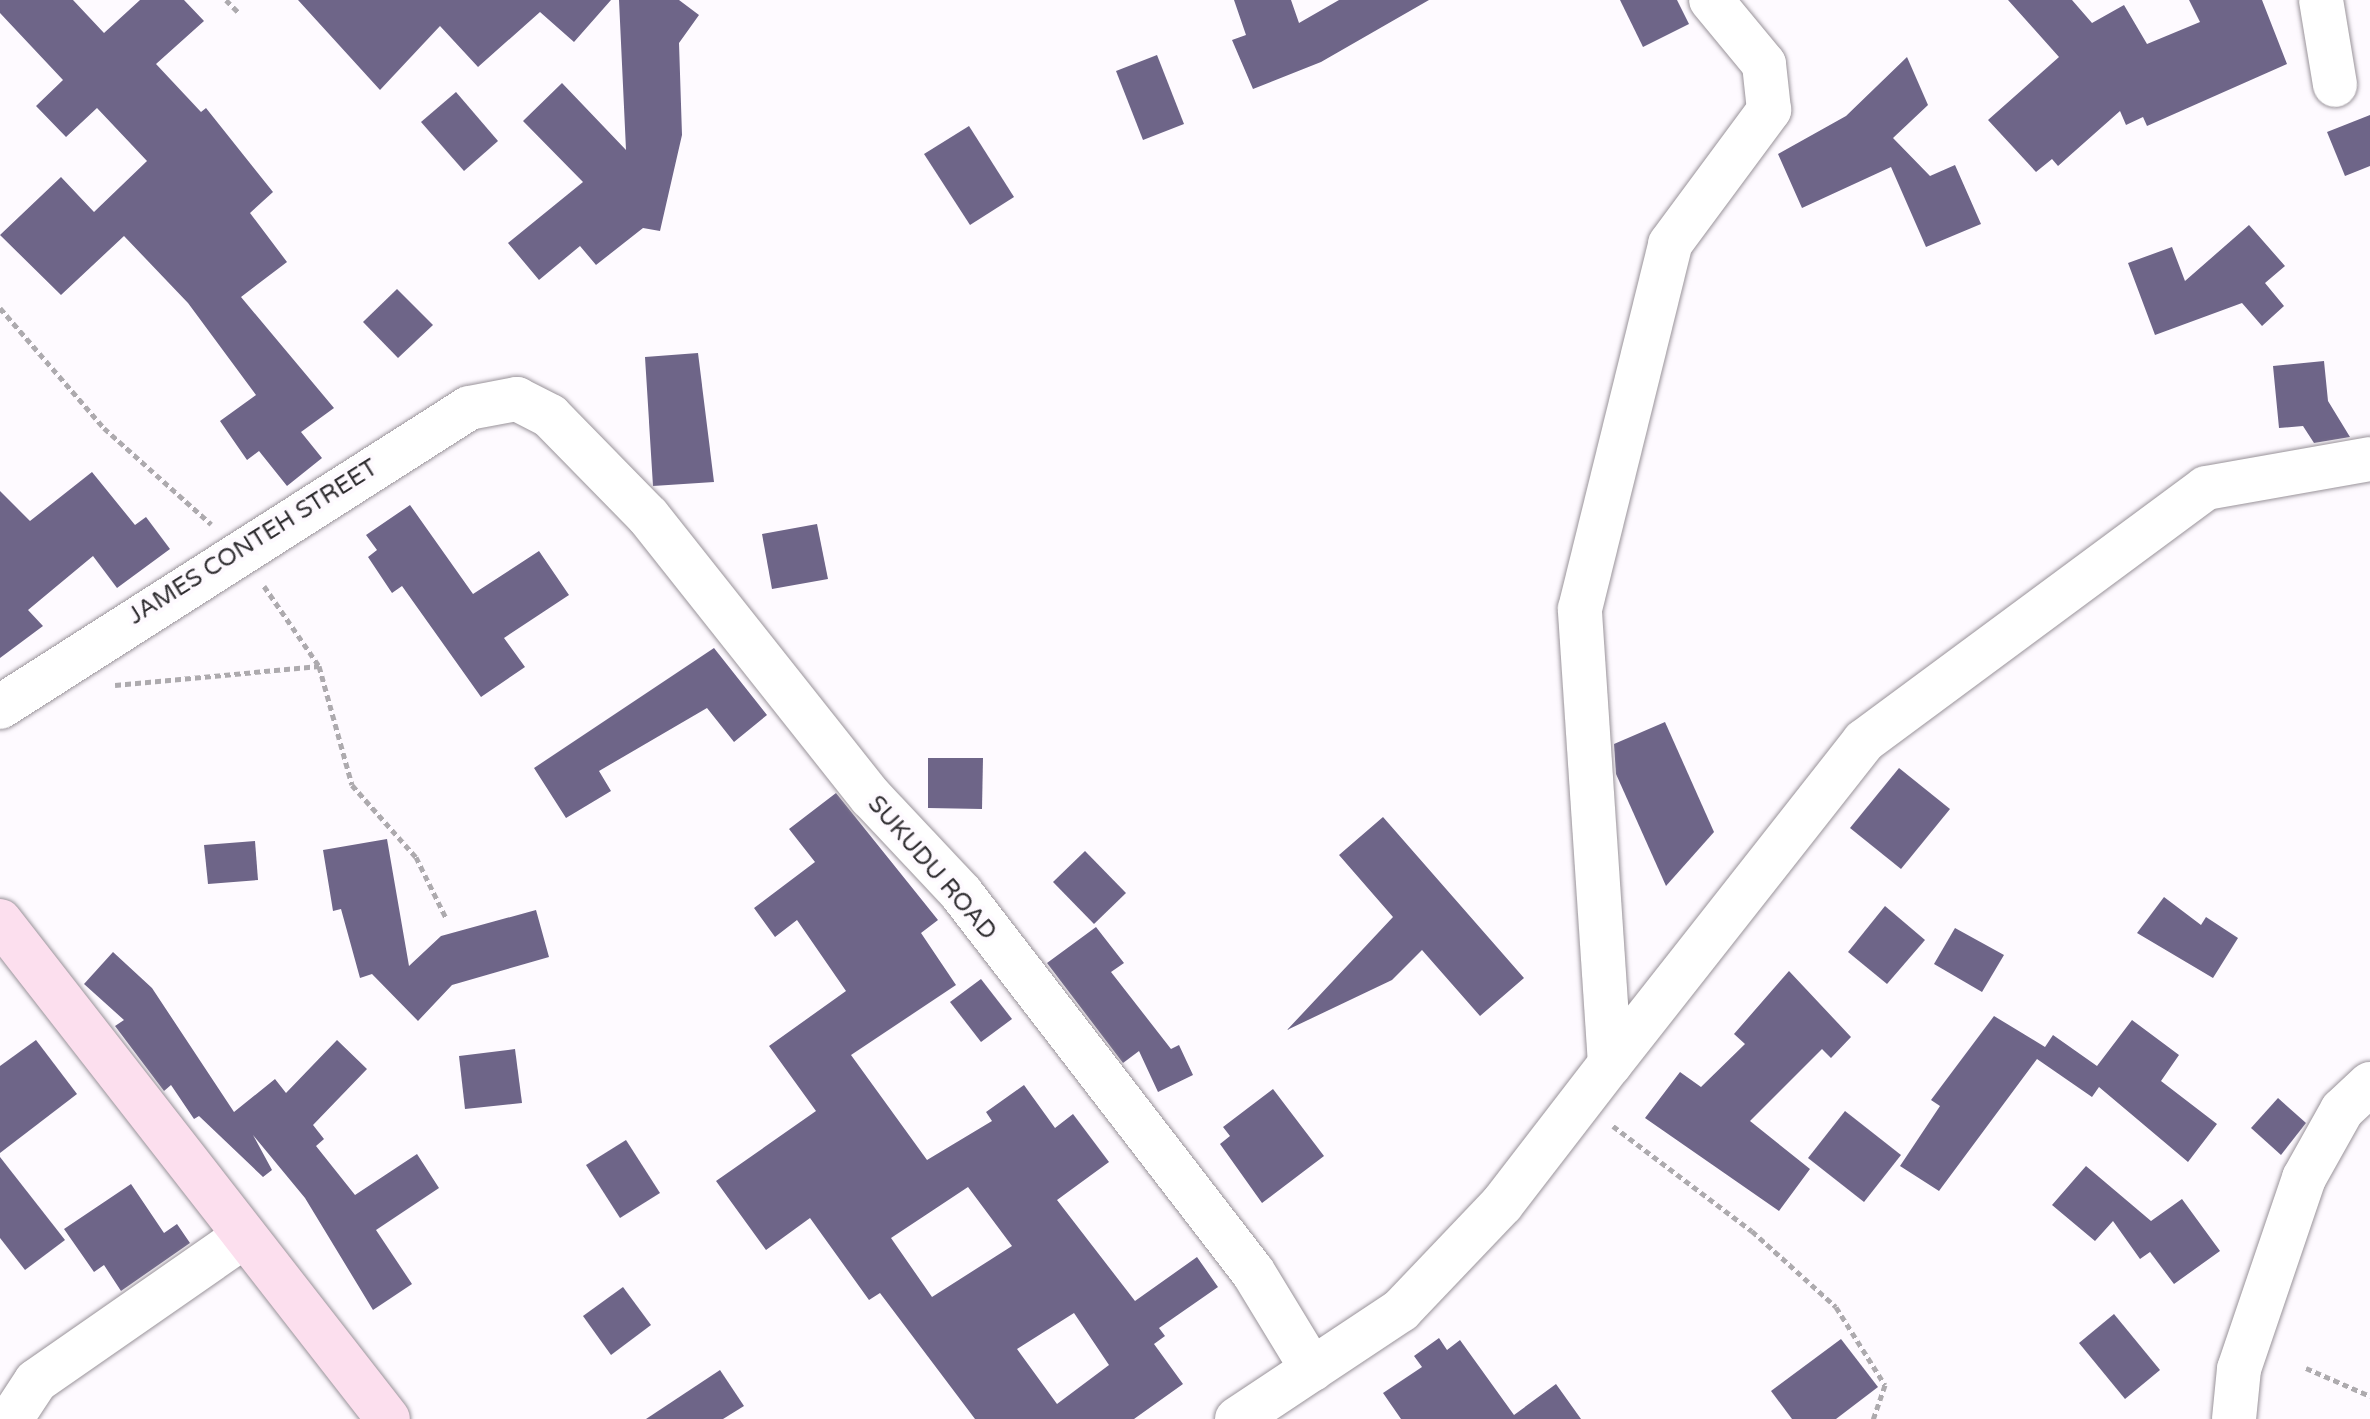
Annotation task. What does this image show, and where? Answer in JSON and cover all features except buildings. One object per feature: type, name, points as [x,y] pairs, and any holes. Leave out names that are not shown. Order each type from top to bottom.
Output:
[{"type":"main road","points":[[0,921],[242,1238],[388,1419]]},
{"type":"street","points":[[1610,1064],[1580,609],[1670,244],[1769,110],[1764,64],[1711,0]]},
{"type":"street","points":[[2321,0],[2335,85]]},
{"type":"street","name":"JAMES CONTEH STREET","points":[[0,707],[469,408],[517,399]]},
{"type":"street","name":"SUKUDU ROAD","points":[[517,399],[550,416],[648,516],[851,773],[961,893],[1253,1272],[1312,1369]]},
{"type":"street","points":[[1237,1419],[1401,1310],[1502,1204],[1864,741],[2206,488],[2370,459]]},
{"type":"street","points":[[2234,1419],[2239,1369],[2304,1178],[2342,1110],[2370,1084]]},
{"type":"street","points":[[11,1419],[36,1381],[242,1238]]},
{"type":"path","points":[[226,0],[238,12]]},
{"type":"path","points":[[109,686],[319,666]]},
{"type":"path","points":[[1581,1101],[1752,1231],[1836,1307],[1885,1385],[1873,1419]]},
{"type":"path","points":[[2306,1368],[2370,1396]]}]
